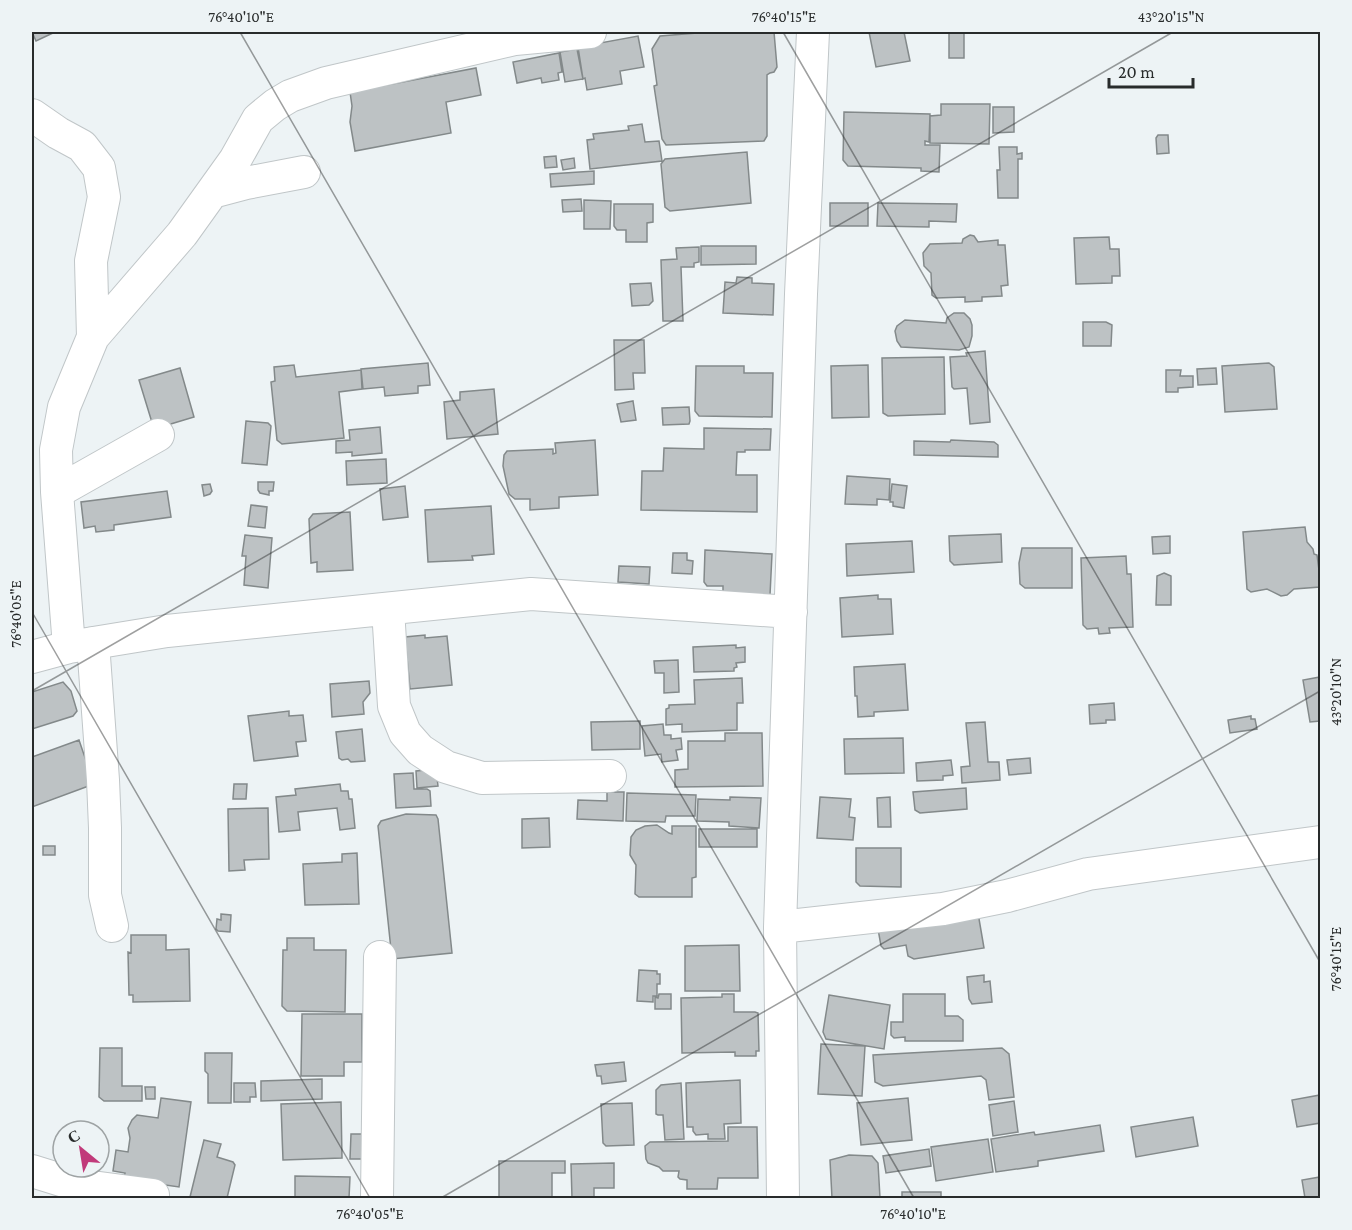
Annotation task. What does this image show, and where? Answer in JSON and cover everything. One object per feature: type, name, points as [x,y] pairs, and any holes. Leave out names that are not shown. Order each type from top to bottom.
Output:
[{"type":"street","points":[[112,926],[105,895],[103,780],[57,492],[56,450],[64,407],[93,337],[182,234],[235,160],[258,119],[275,105],[290,96],[326,83],[515,39],[590,32]]},
{"type":"street","points":[[783,1198],[780,927],[801,294],[813,32]]},
{"type":"street","points":[[32,115],[82,146],[99,168],[104,197],[91,261],[93,337]]},
{"type":"street","points":[[212,192],[304,172]]},
{"type":"street","points":[[57,492],[158,435]]},
{"type":"street","points":[[32,657],[81,645],[167,631],[531,594],[791,612]]},
{"type":"street","points":[[388,609],[394,706],[405,733],[420,750],[446,767],[482,778],[610,776]]},
{"type":"street","points":[[780,927],[944,909],[1007,896],[1088,874],[1320,842]]},
{"type":"street","points":[[377,1198],[380,957]]},
{"type":"street","points":[[32,1171],[77,1185],[153,1195]]},
{"type":"building","points":[[32,32],[55,32],[36,41]]},
{"type":"building","points":[[710,32],[774,32],[777,67],[774,72],[767,75],[767,136],[764,141],[666,145],[662,139],[654,86],[657,85],[652,49],[660,36]]},
{"type":"building","points":[[869,32],[904,32],[910,61],[876,67]]},
{"type":"building","points":[[949,32],[964,32],[964,58],[949,58]]},
{"type":"building","points":[[638,36],[644,67],[620,71],[622,84],[587,90],[578,47]]},
{"type":"building","points":[[577,49],[583,79],[565,82],[560,52]]},
{"type":"building","points":[[559,53],[562,72],[558,73],[559,80],[542,83],[541,78],[517,83],[513,62]]},
{"type":"building","points":[[476,68],[481,95],[446,102],[451,133],[355,151],[350,122],[352,106],[350,92]]},
{"type":"building","points":[[941,104],[990,104],[989,144],[930,143],[930,116],[941,115]]},
{"type":"building","points":[[993,107],[1014,107],[1014,132],[993,133]]},
{"type":"building","points":[[844,112],[930,114],[929,142],[925,141],[925,145],[940,145],[939,172],[921,171],[921,168],[848,166],[843,160]]},
{"type":"building","points":[[642,124],[645,142],[659,141],[662,161],[590,169],[587,140],[594,139],[593,134],[629,130],[628,126]]},
{"type":"building","points":[[1158,135],[1168,135],[1169,153],[1157,154],[1156,138]]},
{"type":"building","points":[[999,147],[1017,147],[1017,154],[1022,153],[1022,159],[1018,159],[1018,198],[998,198]]},
{"type":"building","points":[[747,152],[751,203],[670,211],[665,207],[661,164],[665,159]]},
{"type":"building","points":[[556,156],[557,167],[545,168],[544,157]]},
{"type":"building","points":[[574,158],[575,168],[563,170],[561,160]]},
{"type":"building","points":[[594,171],[594,184],[551,187],[550,174]]},
{"type":"building","points":[[581,199],[582,211],[563,212],[562,200]]},
{"type":"building","points":[[584,200],[611,201],[610,229],[584,229]]},
{"type":"building","points":[[830,203],[868,203],[868,226],[830,226]]},
{"type":"building","points":[[878,203],[957,204],[956,222],[929,221],[929,227],[877,226]]},
{"type":"building","points":[[614,204],[653,204],[653,222],[647,223],[647,242],[626,242],[626,230],[617,230],[614,226]]},
{"type":"building","points":[[970,235],[974,236],[978,242],[998,240],[998,245],[1005,245],[1008,285],[1001,286],[1002,296],[982,297],[982,301],[965,302],[965,297],[936,298],[932,295],[931,273],[924,266],[923,253],[930,244],[962,243],[963,239]]},
{"type":"building","points":[[1109,237],[1110,249],[1119,249],[1120,276],[1112,276],[1112,283],[1076,284],[1074,238]]},
{"type":"building","points":[[701,246],[756,246],[756,264],[701,265]]},
{"type":"building","points":[[699,247],[699,262],[694,263],[694,267],[681,267],[683,321],[663,321],[661,260],[677,259],[676,248]]},
{"type":"building","points":[[737,277],[752,278],[752,283],[774,284],[773,315],[723,313],[725,282],[736,283]]},
{"type":"building","points":[[651,283],[653,301],[649,305],[632,306],[630,284]]},
{"type":"building","points":[[954,313],[964,313],[970,319],[972,336],[969,347],[959,350],[901,347],[897,341],[895,331],[897,326],[905,320],[946,323],[947,318]]},
{"type":"building","points":[[1083,322],[1106,322],[1112,325],[1111,346],[1083,346]]},
{"type":"building","points":[[614,340],[644,340],[645,373],[633,373],[634,389],[615,390]]},
{"type":"building","points":[[985,351],[990,422],[970,424],[967,388],[954,389],[952,387],[950,357],[967,356],[966,353]]},
{"type":"building","points":[[944,357],[945,414],[888,416],[883,413],[882,358]]},
{"type":"building","points":[[428,363],[430,385],[418,386],[418,393],[385,396],[384,387],[363,389],[361,369]]},
{"type":"building","points":[[1269,363],[1274,367],[1277,409],[1225,412],[1222,366]]},
{"type":"building","points":[[294,365],[296,377],[361,370],[362,389],[339,392],[344,438],[282,444],[277,440],[271,382],[275,381],[274,367]]},
{"type":"building","points":[[868,365],[869,417],[832,418],[831,366]]},
{"type":"building","points":[[696,366],[744,366],[744,373],[773,373],[772,417],[699,416],[695,411]]},
{"type":"building","points":[[180,368],[194,417],[154,429],[139,380]]},
{"type":"building","points":[[1216,368],[1217,384],[1198,385],[1197,369]]},
{"type":"building","points":[[1166,370],[1181,370],[1180,376],[1193,376],[1193,387],[1178,388],[1178,392],[1166,392]]},
{"type":"building","points":[[494,389],[498,434],[447,439],[444,402],[460,400],[460,392]]},
{"type":"building","points":[[633,401],[636,420],[621,422],[617,404]]},
{"type":"building","points":[[689,407],[689,424],[663,425],[662,408]]},
{"type":"building","points":[[246,421],[268,423],[271,426],[267,465],[242,463]]},
{"type":"building","points":[[380,427],[382,453],[352,456],[352,452],[336,453],[336,441],[350,440],[349,430]]},
{"type":"building","points":[[704,428],[771,429],[770,450],[737,452],[736,475],[757,475],[757,512],[641,510],[642,471],[663,471],[664,448],[704,449]]},
{"type":"building","points":[[595,440],[598,495],[559,497],[559,508],[530,510],[530,499],[515,499],[509,494],[503,466],[504,455],[507,451],[553,449],[553,454],[556,453],[555,443]]},
{"type":"building","points":[[951,440],[994,442],[998,445],[998,457],[914,455],[914,441],[950,442]]},
{"type":"building","points":[[386,459],[387,483],[347,485],[346,461]]},
{"type":"building","points":[[847,476],[890,479],[889,500],[877,499],[877,505],[845,504]]},
{"type":"building","points":[[258,482],[274,482],[273,491],[269,491],[269,495],[260,493]]},
{"type":"building","points":[[210,484],[212,491],[204,496],[202,485]]},
{"type":"building","points":[[892,484],[907,486],[904,508],[893,506],[893,502],[890,502]]},
{"type":"building","points":[[405,486],[408,517],[383,520],[380,489]]},
{"type":"building","points":[[167,491],[171,517],[114,525],[114,530],[96,532],[95,526],[84,528],[81,502]]},
{"type":"building","points":[[251,505],[267,507],[265,528],[248,526]]},
{"type":"building","points":[[491,506],[494,554],[472,556],[473,560],[428,562],[425,510]]},
{"type":"building","points":[[350,512],[353,570],[317,572],[317,562],[311,563],[309,519],[313,514]]},
{"type":"building","points":[[1305,527],[1307,542],[1317,555],[1320,587],[1294,589],[1287,595],[1281,596],[1267,589],[1251,592],[1247,589],[1243,532]]},
{"type":"building","points":[[1001,534],[1002,562],[954,565],[950,561],[949,536]]},
{"type":"building","points":[[245,535],[272,538],[268,588],[244,585],[246,556],[242,556]]},
{"type":"building","points":[[1170,536],[1170,553],[1153,554],[1152,537]]},
{"type":"building","points":[[912,541],[914,572],[847,576],[846,544]]},
{"type":"building","points":[[1022,548],[1072,548],[1072,588],[1025,588],[1020,584],[1019,563]]},
{"type":"building","points":[[705,550],[772,554],[770,595],[723,597],[723,586],[707,586],[704,582]]},
{"type":"building","points":[[673,553],[687,553],[687,560],[693,561],[692,574],[672,573]]},
{"type":"building","points":[[1126,556],[1127,574],[1131,574],[1133,627],[1109,628],[1110,633],[1099,634],[1098,628],[1087,629],[1083,625],[1081,558]]},
{"type":"building","points":[[619,566],[650,567],[649,584],[618,582]]},
{"type":"building","points":[[1164,573],[1171,576],[1171,605],[1156,605],[1157,576]]},
{"type":"building","points":[[878,595],[878,599],[891,599],[893,634],[842,637],[840,598]]},
{"type":"building","points":[[425,635],[425,638],[447,636],[452,685],[410,689],[405,637]]},
{"type":"building","points":[[736,645],[736,648],[745,647],[745,662],[736,663],[737,667],[734,671],[694,672],[693,647]]},
{"type":"building","points":[[678,660],[679,692],[664,693],[664,673],[655,673],[654,661]]},
{"type":"building","points":[[905,664],[908,710],[874,712],[874,716],[858,717],[854,667]]},
{"type":"building","points":[[1320,677],[1320,721],[1310,722],[1303,680]]},
{"type":"building","points":[[742,678],[743,703],[737,703],[737,730],[682,732],[682,724],[666,725],[666,709],[669,705],[695,704],[694,680]]},
{"type":"building","points":[[369,681],[370,693],[363,702],[364,714],[332,717],[330,684]]},
{"type":"building","points":[[63,682],[71,691],[77,711],[73,716],[32,729],[32,692]]},
{"type":"building","points":[[1114,703],[1115,720],[1090,724],[1089,705]]},
{"type":"building","points":[[289,711],[289,716],[303,715],[306,741],[296,742],[298,756],[254,761],[248,716]]},
{"type":"building","points":[[1251,716],[1251,719],[1255,719],[1257,729],[1230,733],[1228,720]]},
{"type":"building","points":[[640,721],[640,749],[592,750],[591,722]]},
{"type":"building","points":[[985,722],[988,762],[999,762],[1000,780],[962,783],[961,767],[970,766],[966,723]]},
{"type":"building","points":[[663,724],[664,735],[671,735],[671,739],[681,738],[682,749],[676,750],[678,760],[662,762],[661,754],[645,756],[642,726]]},
{"type":"building","points":[[362,729],[365,761],[351,762],[348,759],[339,758],[336,732]]},
{"type":"building","points":[[725,733],[762,733],[763,786],[675,787],[675,770],[688,769],[688,741],[725,741]]},
{"type":"building","points":[[903,738],[904,773],[845,774],[844,739]]},
{"type":"building","points":[[79,740],[94,784],[32,807],[32,757]]},
{"type":"building","points":[[1030,758],[1031,773],[1009,775],[1007,760]]},
{"type":"building","points":[[951,760],[953,775],[943,776],[943,780],[917,781],[916,763]]},
{"type":"building","points":[[436,769],[438,786],[417,788],[416,771]]},
{"type":"building","points":[[413,773],[414,789],[430,791],[431,806],[396,808],[394,774]]},
{"type":"building","points":[[234,784],[247,784],[246,799],[233,799]]},
{"type":"building","points":[[340,784],[341,791],[348,791],[349,799],[352,799],[355,828],[340,830],[337,808],[298,812],[300,830],[279,832],[276,797],[296,795],[295,789]]},
{"type":"building","points":[[966,788],[967,809],[920,813],[915,810],[913,792]]},
{"type":"building","points":[[607,792],[624,792],[623,821],[577,819],[578,800],[607,801]]},
{"type":"building","points":[[627,793],[696,795],[695,816],[666,816],[665,822],[626,821]]},
{"type":"building","points":[[730,797],[761,798],[759,828],[729,826],[729,822],[697,821],[698,799],[730,800]]},
{"type":"building","points":[[820,797],[851,799],[849,817],[855,818],[853,840],[817,838]]},
{"type":"building","points":[[890,797],[891,827],[878,827],[877,798]]},
{"type":"building","points":[[268,808],[269,859],[244,860],[245,870],[229,871],[228,809]]},
{"type":"building","points":[[406,814],[436,815],[438,819],[452,953],[392,959],[378,826],[381,821]]},
{"type":"building","points":[[549,818],[550,847],[522,848],[522,819]]},
{"type":"building","points":[[657,825],[672,834],[672,826],[696,826],[696,877],[692,878],[692,897],[639,897],[635,894],[636,865],[630,855],[631,837],[636,830],[645,826]]},
{"type":"building","points":[[699,829],[757,829],[757,847],[699,847]]},
{"type":"building","points":[[43,846],[55,846],[55,855],[43,855]]},
{"type":"building","points":[[856,848],[901,848],[901,887],[860,886],[856,882]]},
{"type":"building","points":[[357,853],[359,904],[305,905],[303,864],[342,862],[342,854]]},
{"type":"building","points":[[978,913],[984,948],[914,959],[908,956],[906,945],[884,949],[881,946],[878,929]]},
{"type":"building","points":[[221,914],[231,915],[230,932],[216,929],[217,919],[221,920]]},
{"type":"building","points":[[131,935],[166,935],[166,950],[189,949],[190,1001],[133,1002],[133,995],[129,995],[128,952],[131,953]]},
{"type":"building","points":[[287,938],[314,938],[314,950],[346,950],[345,1012],[287,1011],[282,1006],[283,950],[287,950]]},
{"type":"building","points":[[739,945],[740,991],[685,991],[685,946]]},
{"type":"building","points":[[639,970],[657,971],[657,974],[660,974],[657,996],[653,996],[653,1002],[637,1001]]},
{"type":"building","points":[[984,975],[984,982],[990,981],[992,1002],[972,1004],[969,999],[967,977]]},
{"type":"building","points":[[659,994],[671,994],[671,1009],[655,1009],[655,997],[658,998]]},
{"type":"building","points":[[722,994],[734,994],[734,1012],[758,1013],[759,1051],[756,1051],[756,1056],[735,1056],[735,1052],[682,1053],[681,998],[722,997]]},
{"type":"building","points":[[903,994],[945,994],[945,1016],[958,1016],[963,1020],[963,1041],[905,1041],[905,1037],[894,1038],[891,1035],[891,1022],[903,1022]]},
{"type":"building","points":[[829,995],[890,1005],[884,1049],[826,1039],[823,1032]]},
{"type":"building","points":[[302,1014],[362,1014],[362,1062],[344,1062],[344,1076],[301,1076]]},
{"type":"building","points":[[821,1044],[865,1046],[862,1096],[818,1094]]},
{"type":"building","points":[[100,1048],[122,1048],[122,1086],[142,1086],[142,1101],[104,1101],[99,1097]]},
{"type":"building","points":[[1002,1048],[1009,1054],[1014,1097],[989,1100],[986,1080],[981,1076],[883,1086],[875,1082],[873,1055]]},
{"type":"building","points":[[205,1053],[232,1053],[231,1103],[208,1103]]},
{"type":"building","points":[[624,1062],[626,1081],[602,1084],[601,1076],[597,1076],[595,1065]]},
{"type":"building","points":[[322,1079],[322,1099],[261,1101],[261,1081]]},
{"type":"building","points":[[740,1080],[741,1123],[724,1124],[725,1139],[708,1139],[708,1134],[696,1135],[693,1127],[687,1127],[686,1083]]},
{"type":"building","points":[[234,1083],[255,1083],[256,1097],[250,1097],[250,1102],[234,1102]]},
{"type":"building","points":[[681,1083],[684,1139],[665,1140],[663,1115],[656,1114],[656,1090],[661,1085]]},
{"type":"building","points":[[145,1087],[155,1087],[155,1099],[146,1099]]},
{"type":"building","points":[[1320,1095],[1320,1123],[1297,1127],[1292,1100]]},
{"type":"building","points":[[161,1098],[191,1102],[179,1187],[124,1179],[125,1173],[113,1171],[116,1150],[128,1152],[130,1138],[128,1128],[132,1120],[137,1115],[158,1118]]},
{"type":"building","points":[[908,1098],[912,1140],[861,1145],[857,1103]]},
{"type":"building","points":[[1014,1101],[1018,1132],[993,1136],[989,1105]]},
{"type":"building","points":[[341,1102],[342,1158],[283,1160],[281,1104]]},
{"type":"building","points":[[632,1103],[634,1145],[606,1146],[603,1143],[601,1104]]},
{"type":"building","points":[[1193,1117],[1198,1146],[1136,1157],[1131,1127]]},
{"type":"building","points":[[1100,1125],[1104,1151],[1038,1161],[1038,1166],[996,1172],[991,1139]]},
{"type":"building","points":[[728,1127],[757,1127],[758,1178],[718,1178],[717,1189],[687,1189],[687,1180],[678,1177],[679,1171],[663,1171],[648,1163],[646,1159],[645,1146],[650,1142],[728,1141]]},
{"type":"building","points":[[351,1134],[370,1134],[367,1159],[350,1159]]},
{"type":"building","points":[[988,1139],[993,1172],[936,1181],[931,1147]]},
{"type":"building","points":[[204,1140],[221,1144],[217,1157],[233,1162],[235,1165],[227,1198],[190,1197]]},
{"type":"building","points":[[929,1149],[931,1166],[886,1173],[883,1156]]},
{"type":"building","points":[[849,1155],[872,1156],[878,1163],[880,1198],[832,1198],[830,1160]]},
{"type":"building","points":[[499,1161],[565,1161],[565,1173],[552,1173],[552,1198],[499,1198]]},
{"type":"building","points":[[614,1163],[614,1188],[594,1188],[594,1198],[572,1198],[571,1164]]},
{"type":"building","points":[[295,1176],[350,1177],[349,1198],[295,1198]]},
{"type":"building","points":[[1320,1177],[1320,1198],[1305,1198],[1302,1180]]},
{"type":"building","points":[[902,1192],[941,1192],[941,1198],[902,1198]]}]
